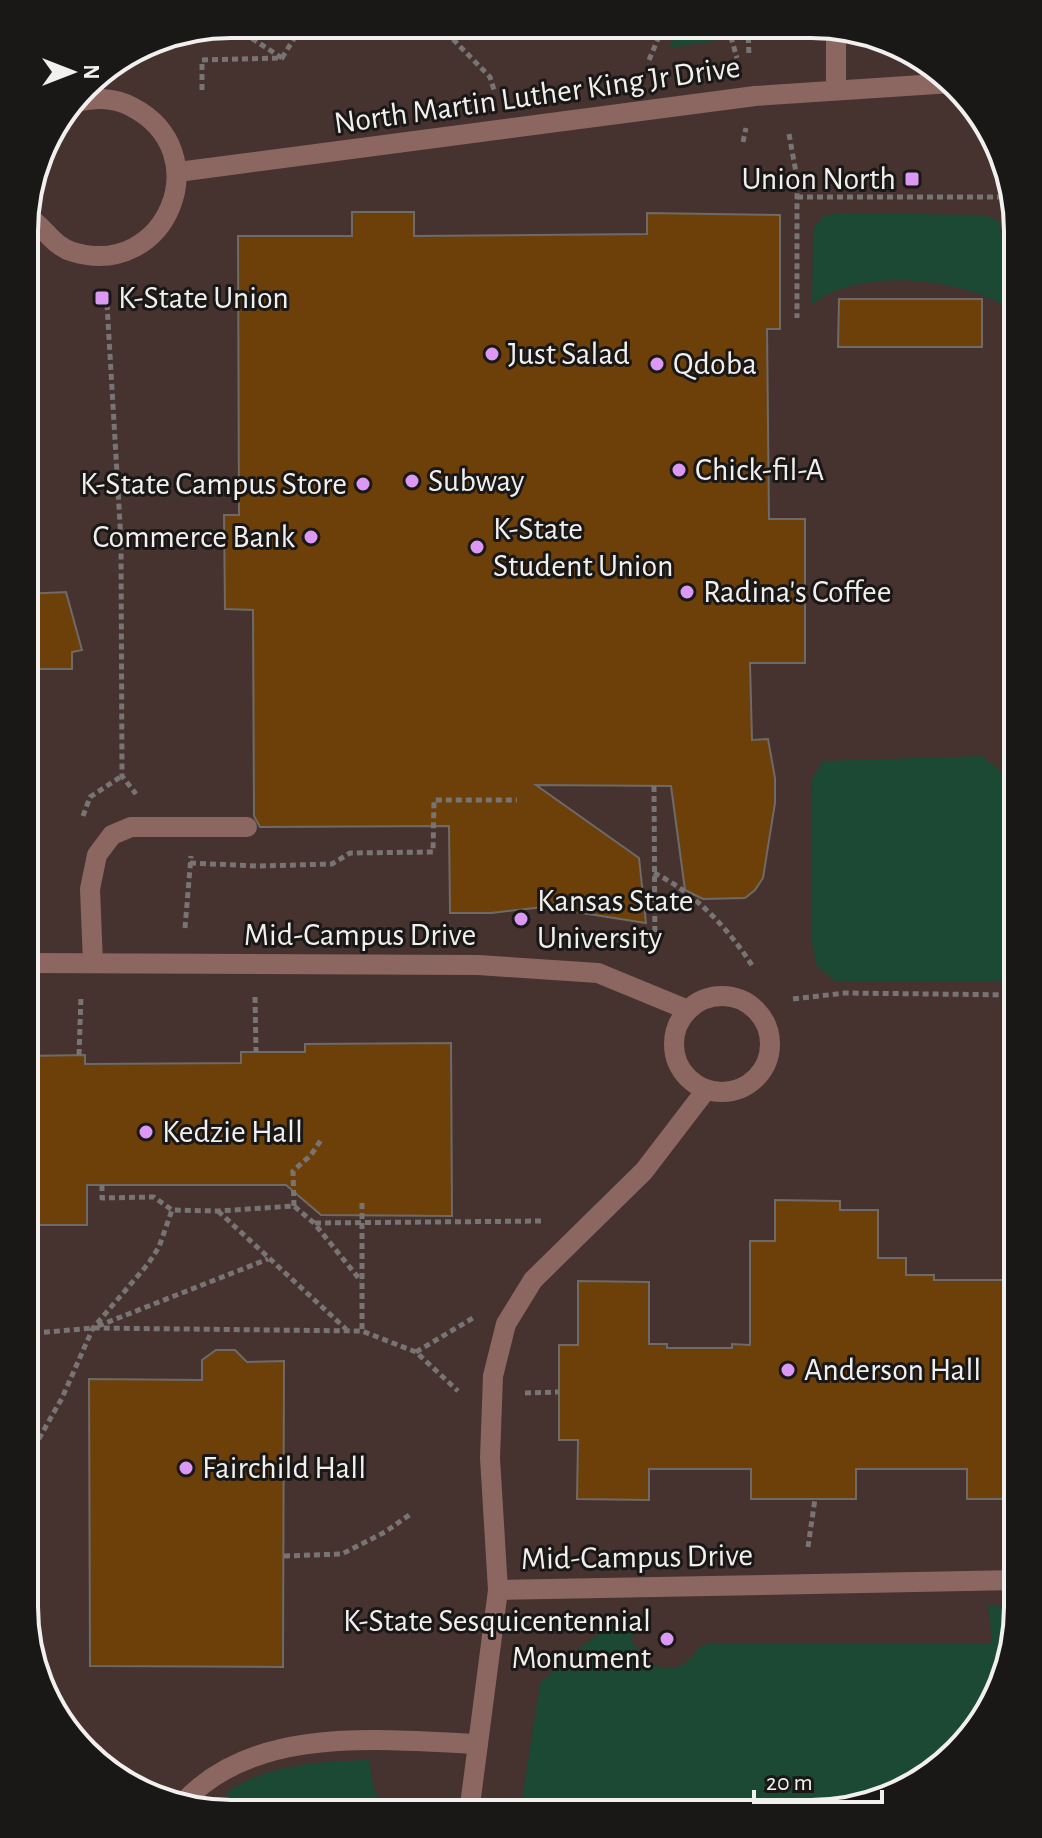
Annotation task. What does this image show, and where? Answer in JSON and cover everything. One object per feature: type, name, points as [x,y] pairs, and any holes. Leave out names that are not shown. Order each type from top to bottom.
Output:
[{"type":"street","points":[[836,40],[836,90]]},
{"type":"street","name":"North Martin Luther King Jr Drive","points":[[178,172],[692,104],[935,84]]},
{"type":"street","points":[[38,226],[51,240],[70,251],[92,256],[115,255],[136,247],[154,234],[168,216],[178,172],[167,140],[147,114],[112,101]]},
{"type":"street","points":[[93,963],[90,889],[97,855],[112,835],[131,827],[247,827]]},
{"type":"street","name":"Mid-Campus Drive","points":[[38,963],[478,965],[598,973],[688,1010]]},
{"type":"street","points":[[715,996],[730,996],[745,1001],[758,1011],[766,1024],[770,1055],[752,1083],[722,1093],[706,1090],[692,1082],[681,1069],[675,1054],[674,1038],[679,1023],[688,1010],[700,1001],[715,996]]},
{"type":"street","name":"Mid-Campus Drive","points":[[706,1090],[644,1171],[533,1280],[506,1324],[493,1376],[490,1458],[498,1590],[1004,1580]]},
{"type":"street","points":[[471,1800],[498,1590]]},
{"type":"street","points":[[190,1795],[197,1787],[238,1762],[298,1745],[353,1740],[478,1744]]},
{"type":"path","points":[[251,38],[282,58]]},
{"type":"path","points":[[282,58],[294,38]]},
{"type":"path","points":[[452,38],[490,77],[494,90]]},
{"type":"path","points":[[649,60],[658,38]]},
{"type":"path","points":[[731,38],[737,58]]},
{"type":"path","points":[[748,38],[749,57]]},
{"type":"path","points":[[202,90],[202,60],[282,58]]},
{"type":"path","points":[[789,134],[797,178],[797,318]]},
{"type":"path","points":[[797,197],[1000,197]]},
{"type":"path","points":[[107,304],[121,541],[122,776]]},
{"type":"path","points":[[654,786],[655,955]]},
{"type":"path","points":[[190,863],[258,866],[332,864],[350,853],[433,852],[434,800],[517,800]]},
{"type":"path","points":[[654,873],[677,884],[738,943],[753,967]]},
{"type":"path","points":[[793,999],[845,993],[1004,995]]},
{"type":"path","points":[[79,1055],[81,996]]},
{"type":"path","points":[[255,996],[256,1052]]},
{"type":"path","points":[[294,1206],[293,1171],[311,1155],[321,1140]]},
{"type":"path","points":[[102,1185],[102,1198],[154,1197],[172,1210],[218,1211],[294,1206],[314,1223],[361,1281]]},
{"type":"path","points":[[362,1203],[362,1331]]},
{"type":"path","points":[[38,1440],[62,1398],[93,1328],[148,1264],[159,1247],[172,1210]]},
{"type":"path","points":[[218,1211],[347,1329]]},
{"type":"path","points":[[314,1223],[554,1221]]},
{"type":"path","points":[[93,1328],[268,1259]]},
{"type":"path","points":[[416,1352],[473,1318]]},
{"type":"path","points":[[38,1333],[93,1328],[362,1331],[416,1352],[458,1391]]},
{"type":"path","points":[[520,1393],[559,1392]]},
{"type":"path","points":[[808,1547],[815,1499]]},
{"type":"path","points":[[284,1556],[342,1554],[385,1532],[412,1513]]},
{"type":"shaded area","name":"Kansas State University","points":[[231,38],[836,40],[873,48],[896,58],[938,86],[971,124],[994,169],[1004,219],[1004,1619],[994,1669],[964,1724],[928,1760],[873,1790],[823,1800],[206,1798],[157,1785],[104,1752],[71,1714],[48,1669],[38,1619],[40,206],[53,157],[80,112],[112,112],[112,80],[146,58],[181,45]]},
{"type":"green space","points":[[674,38],[715,38],[716,41],[669,48]]},
{"type":"green space","points":[[838,213],[984,215],[999,221],[1002,237],[1002,304],[957,288],[906,280],[855,285],[812,304],[813,229],[823,216]]},
{"type":"green space","points":[[982,756],[1004,774],[1004,981],[836,982],[817,966],[811,937],[812,779],[823,761]]},
{"type":"green space","points":[[988,1606],[1004,1606],[1004,1619],[994,1669],[971,1714],[928,1760],[873,1790],[823,1800],[522,1800],[540,1683],[569,1656],[616,1621],[647,1613],[647,1620],[630,1640],[646,1660],[667,1668],[688,1661],[707,1644],[992,1643]]},
{"type":"green space","points":[[369,1760],[379,1800],[226,1800],[229,1791],[245,1782],[279,1769],[314,1763]]},
{"type":"building","name":"K-State Student Union","points":[[352,212],[414,212],[414,236],[647,234],[647,213],[780,215],[780,329],[767,329],[769,519],[805,519],[805,663],[750,663],[752,740],[768,739],[775,778],[775,803],[763,878],[745,898],[703,899],[685,890],[671,786],[536,785],[639,858],[646,923],[544,907],[491,913],[450,913],[449,826],[260,827],[254,816],[253,610],[225,609],[224,515],[239,515],[238,236],[352,236]]},
{"type":"building","points":[[839,299],[982,299],[982,347],[838,347]]},
{"type":"building","points":[[66,592],[82,650],[72,652],[72,669],[38,669],[38,593]]},
{"type":"building","name":"Kedzie Hall","points":[[451,1043],[452,1216],[321,1215],[286,1185],[87,1185],[87,1225],[38,1225],[38,1056],[85,1055],[85,1064],[241,1063],[241,1052],[305,1052],[305,1044]]},
{"type":"building","name":"Anderson Hall","points":[[775,1200],[840,1201],[840,1210],[878,1210],[878,1258],[906,1258],[906,1275],[934,1275],[934,1280],[1004,1280],[1004,1499],[967,1499],[967,1469],[856,1469],[856,1499],[751,1499],[751,1469],[649,1469],[649,1500],[577,1499],[578,1440],[559,1440],[559,1345],[578,1345],[578,1281],[649,1282],[649,1344],[667,1344],[667,1348],[750,1345],[750,1241],[775,1241]]},
{"type":"building","name":"Fairchild Hall","points":[[216,1350],[235,1350],[247,1362],[284,1361],[283,1667],[90,1666],[89,1379],[202,1380],[202,1360]]},
{"type":"place","name":"Union North","points":[[912,179]]},
{"type":"place","name":"K-State Union","points":[[102,298]]},
{"type":"place","name":"Just Salad","points":[[492,354]]},
{"type":"place","name":"Qdoba","points":[[657,364]]},
{"type":"place","name":"Chick-fil-A","points":[[679,470]]},
{"type":"place","name":"Subway","points":[[412,481]]},
{"type":"place","name":"K-State Campus Store","points":[[363,484]]},
{"type":"place","name":"Commerce Bank","points":[[311,537]]},
{"type":"place","name":"K-State Student Union","points":[[477,547]]},
{"type":"place","name":"Radina's Coffee","points":[[687,592]]},
{"type":"place","name":"Kansas State University","points":[[521,919]]},
{"type":"place","name":"Kedzie Hall","points":[[146,1132]]},
{"type":"place","name":"Anderson Hall","points":[[788,1370]]},
{"type":"place","name":"Fairchild Hall","points":[[186,1468]]},
{"type":"place","name":"K-State Sesquicentennial Monument","points":[[667,1639]]}]
